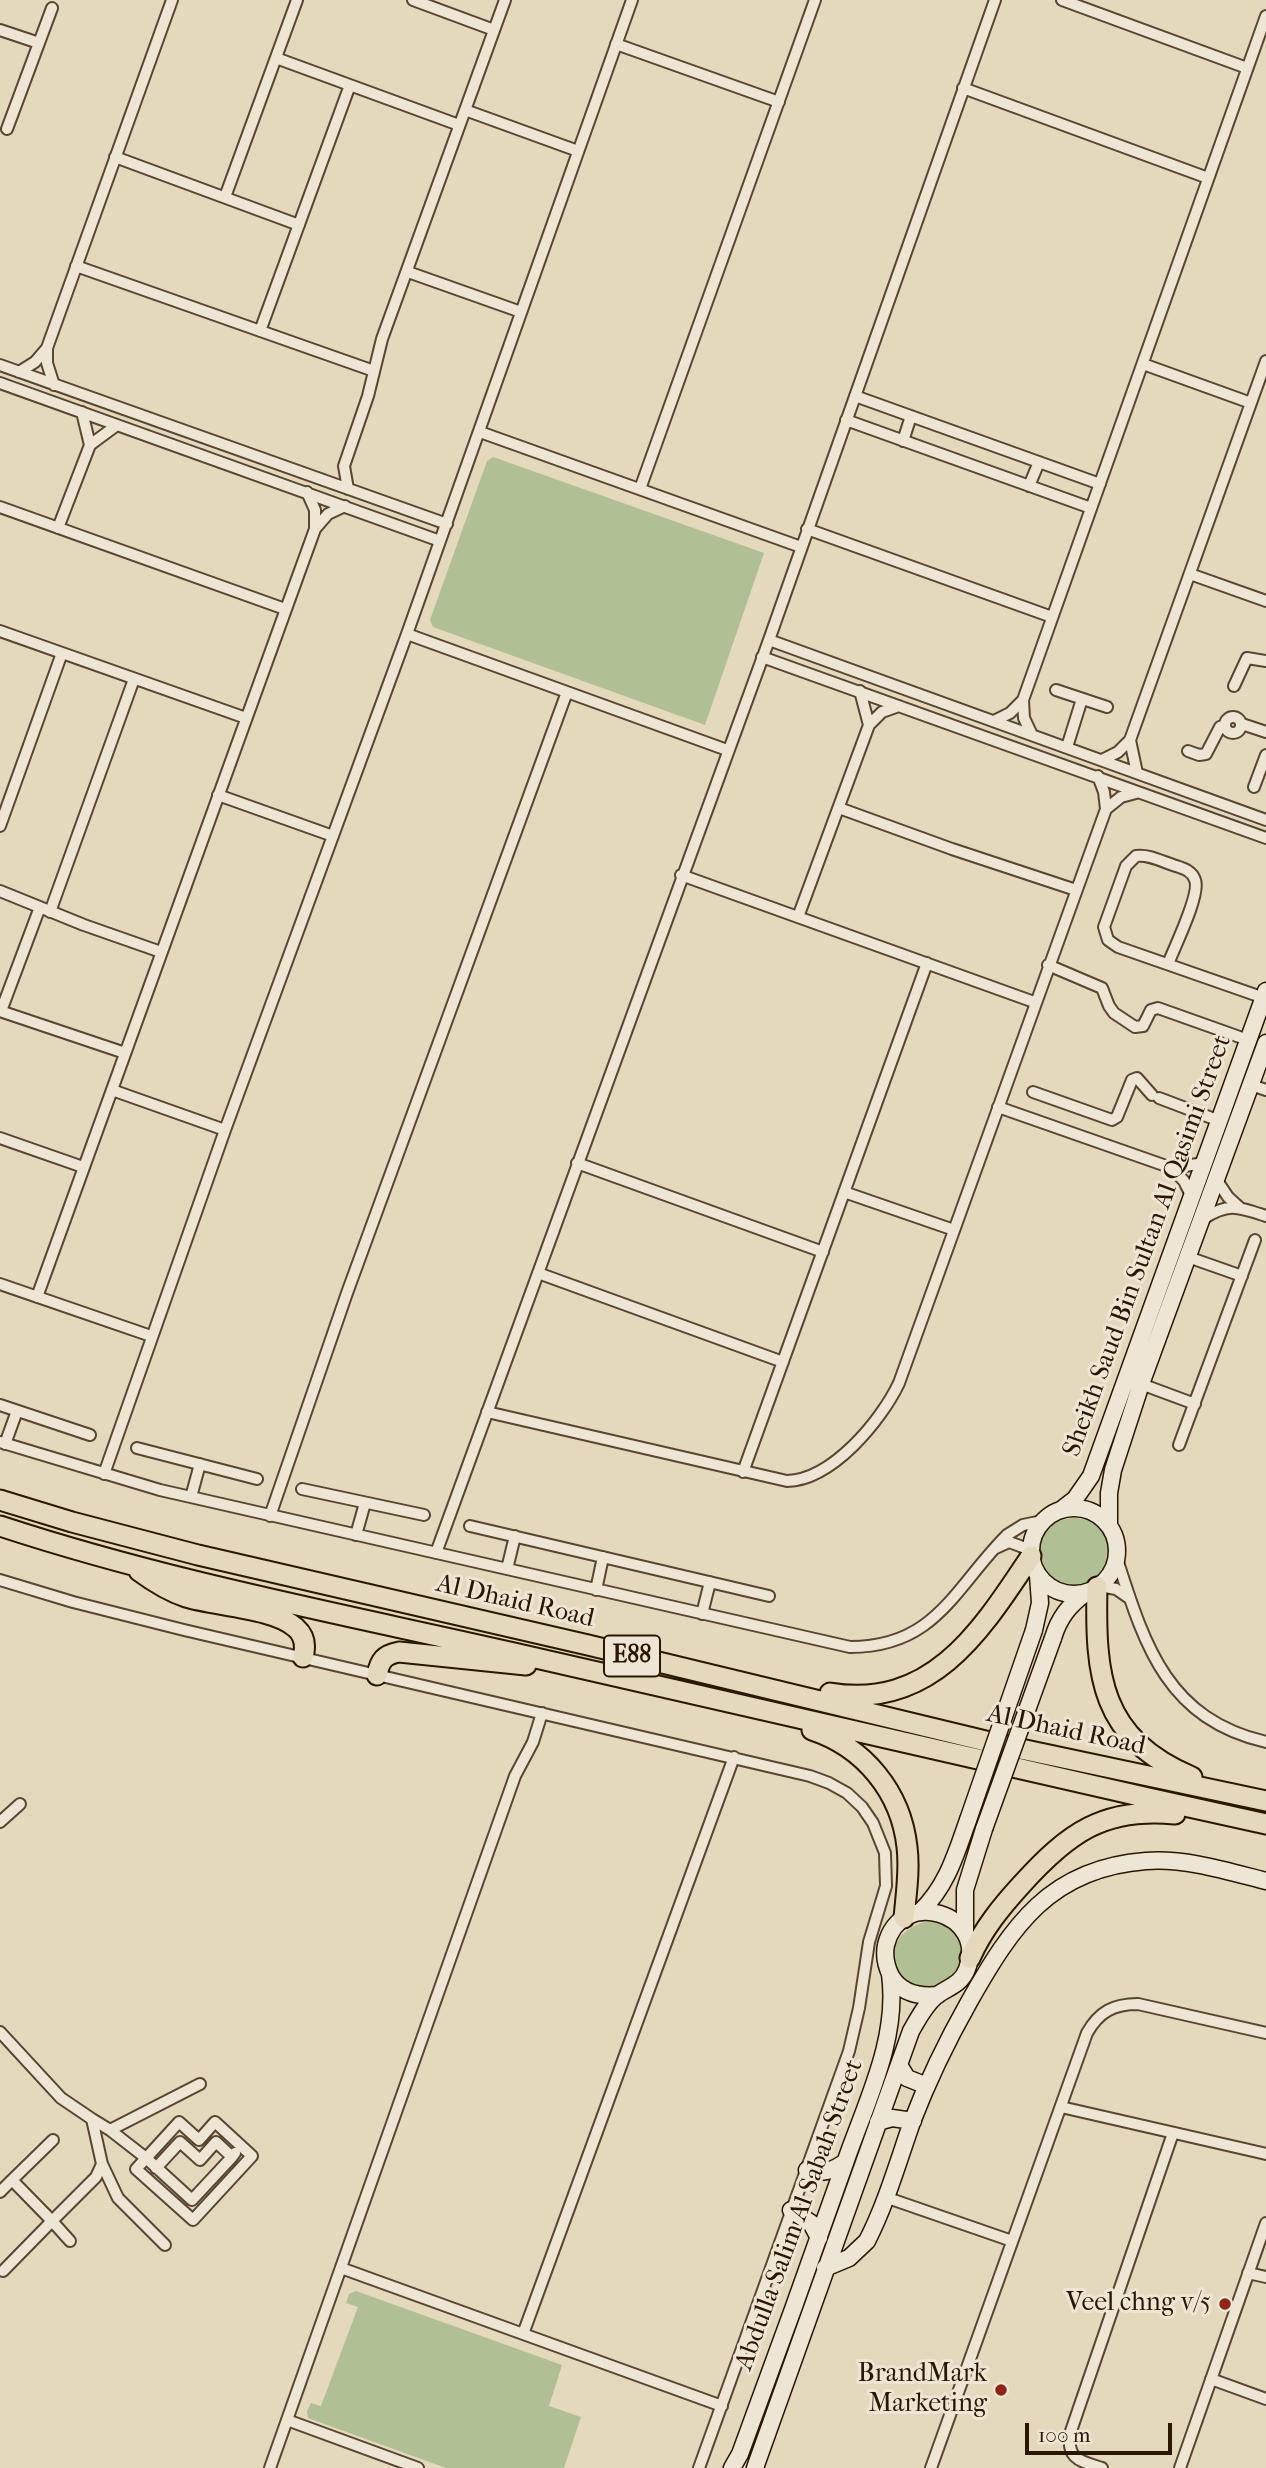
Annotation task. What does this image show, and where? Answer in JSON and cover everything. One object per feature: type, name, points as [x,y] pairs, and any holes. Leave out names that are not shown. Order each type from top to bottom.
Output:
[{"type":"highway","name":"Al Dhaid Road","points":[[0,1500],[147,1543],[1002,1745],[1261,1800]]},
{"type":"highway","name":"Al Dhaid Road","points":[[0,1526],[129,1564],[1266,1826]]},
{"type":"highway","points":[[588,1646],[679,1658],[832,1693],[879,1695],[923,1680],[943,1667],[985,1621],[1031,1553]]},
{"type":"highway","points":[[129,1564],[159,1585],[187,1597],[275,1616],[295,1627],[303,1637],[303,1657]]},
{"type":"highway","points":[[1095,1588],[1098,1659],[1110,1703],[1121,1723],[1136,1741],[1173,1769],[1261,1800]]},
{"type":"highway","points":[[377,1675],[382,1659],[388,1654],[399,1652],[524,1665],[553,1661]]},
{"type":"highway","points":[[582,1668],[657,1694],[802,1727],[847,1746],[882,1780],[895,1802],[908,1849],[912,1915]]},
{"type":"highway","points":[[970,1958],[978,1939],[1003,1905],[1046,1857],[1086,1828],[1132,1813],[1156,1812],[1241,1826],[1266,1826]]},
{"type":"main road","name":"Sheikh Saud Bin Sultan Al Qasimi Street","points":[[1062,1509],[1075,1500],[1091,1476],[1192,1197],[1217,1120],[1265,995]]},
{"type":"main road","name":"Sheikh Saud Bin Sultan Al Qasimi Street","points":[[1109,1524],[1108,1493],[1113,1470],[1141,1384],[1216,1179],[1259,1088],[1266,1043]]},
{"type":"main road","points":[[1192,1197],[1192,1217],[1203,1219]]},
{"type":"main road","points":[[912,1915],[933,1911],[946,1915],[957,1923],[970,1945],[967,1971],[960,1982],[938,1995],[926,1996],[905,1990],[890,1974],[885,1949],[888,1937],[912,1915],[939,1892],[968,1820],[1034,1630],[1040,1603],[1038,1575],[1031,1553],[1034,1535],[1042,1521],[1062,1509],[1088,1509],[1109,1524],[1118,1545],[1117,1559],[1114,1569],[1095,1588],[1069,1607],[1053,1638],[984,1829],[965,1890],[965,1933]]},
{"type":"main road","points":[[1038,1575],[1045,1583],[1065,1593],[1095,1588]]},
{"type":"main road","points":[[825,2268],[849,2258],[862,2248],[950,2036],[991,1963],[1031,1910],[1072,1881],[1098,1870],[1149,1861],[1194,1864],[1266,1881]]},
{"type":"main road","name":"Abdulla Salim Al Sabah Street","points":[[739,2467],[882,2057],[893,2007],[890,1974]]},
{"type":"main road","name":"Abdulla Salim Al Sabah Street","points":[[755,2468],[911,2031],[927,2006],[938,1995]]},
{"type":"main road","points":[[899,2065],[907,2078],[927,2086]]},
{"type":"main road","points":[[878,2122],[892,2118],[913,2121]]},
{"type":"main road","points":[[807,2170],[823,2172],[845,2162]]},
{"type":"main road","points":[[791,2210],[811,2223],[819,2238]]},
{"type":"street","points":[[54,385],[47,363],[47,348],[172,0]]},
{"type":"street","points":[[225,197],[298,0]]},
{"type":"street","points":[[414,0],[494,30]]},
{"type":"street","points":[[348,489],[344,466],[368,396],[382,340],[505,0]]},
{"type":"street","points":[[104,1474],[225,1130],[480,432],[632,0]]},
{"type":"street","points":[[640,489],[815,0]]},
{"type":"street","points":[[436,1553],[681,875],[769,640],[995,0]]},
{"type":"street","points":[[1062,0],[1247,68]]},
{"type":"street","points":[[7,129],[52,8]]},
{"type":"street","points":[[1032,735],[1024,718],[1023,700],[1266,16]]},
{"type":"street","points":[[0,30],[38,43]]},
{"type":"street","points":[[616,44],[779,102]]},
{"type":"street","points":[[276,58],[459,125]]},
{"type":"street","points":[[260,331],[350,85]]},
{"type":"street","points":[[963,88],[1208,178]]},
{"type":"street","points":[[465,110],[578,151]]},
{"type":"street","points":[[114,157],[299,225]]},
{"type":"street","points":[[76,266],[374,371]]},
{"type":"street","points":[[408,272],[521,312]]},
{"type":"street","points":[[19,372],[35,362],[47,348]]},
{"type":"street","points":[[1102,760],[1118,752],[1130,740],[1266,361]]},
{"type":"street","points":[[1143,364],[1251,403]]},
{"type":"street","points":[[0,365],[447,523]]},
{"type":"street","points":[[0,383],[440,541]]},
{"type":"street","points":[[855,396],[1100,484]]},
{"type":"street","points":[[82,412],[90,445]]},
{"type":"street","points":[[903,441],[911,416]]},
{"type":"street","points":[[846,420],[1091,509]]},
{"type":"street","points":[[58,528],[90,445],[117,425]]},
{"type":"street","points":[[480,432],[801,547]]},
{"type":"street","points":[[1029,486],[1039,462]]},
{"type":"street","points":[[326,481],[344,466]]},
{"type":"street","points":[[307,492],[315,510],[315,529]]},
{"type":"street","points":[[37,1297],[315,529],[328,514],[345,506]]},
{"type":"street","points":[[0,507],[285,608]]},
{"type":"street","points":[[807,529],[1052,617]]},
{"type":"street","points":[[1190,574],[1266,601]]},
{"type":"street","points":[[0,631],[246,718]]},
{"type":"street","points":[[407,634],[727,750]]},
{"type":"street","points":[[769,640],[1266,820]]},
{"type":"street","points":[[0,826],[62,653]]},
{"type":"street","points":[[762,657],[1266,838]]},
{"type":"street","points":[[1234,685],[1247,658],[1266,661]]},
{"type":"street","points":[[125,1053],[1,1011],[45,909],[134,679]]},
{"type":"street","points":[[860,691],[869,725]]},
{"type":"street","points":[[1056,691],[1107,707]]},
{"type":"street","points":[[270,1516],[352,1280],[568,692]]},
{"type":"street","points":[[1067,747],[1082,699]]},
{"type":"street","points":[[994,721],[1010,713],[1023,700]]},
{"type":"street","points":[[799,917],[869,725],[882,712],[899,706]]},
{"type":"street","points":[[1188,751],[1199,755],[1206,754],[1219,730],[1227,719],[1233,716],[1242,724],[1266,732]]},
{"type":"street","points":[[1130,740],[1137,773]]},
{"type":"street","points":[[1254,787],[1266,755]]},
{"type":"street","points":[[487,1412],[787,1481],[813,1477],[828,1467],[873,1425],[884,1412],[899,1382],[1034,1002],[1106,809],[1098,776]]},
{"type":"street","points":[[1106,809],[1121,797],[1139,792]]},
{"type":"street","points":[[218,795],[333,836]]},
{"type":"street","points":[[838,808],[1076,890]]},
{"type":"street","points":[[1168,964],[1195,895],[1196,882],[1188,871],[1149,856],[1136,856],[1126,866],[1104,927],[1112,944],[1168,964],[1265,995]]},
{"type":"street","points":[[681,875],[1034,1002]]},
{"type":"street","points":[[0,891],[161,952]]},
{"type":"street","points":[[743,1472],[927,963]]},
{"type":"street","points":[[1048,965],[1099,986],[1104,990],[1111,1010],[1135,1027],[1143,1026],[1151,1010],[1158,1008],[1248,1040]]},
{"type":"street","points":[[1034,1092],[1112,1120],[1117,1117],[1132,1080],[1138,1078],[1156,1097],[1217,1120]]},
{"type":"street","points":[[112,1090],[225,1130]]},
{"type":"street","points":[[998,1107],[1172,1168],[1184,1181],[1192,1197]]},
{"type":"street","points":[[0,1138],[83,1167]]},
{"type":"street","points":[[577,1163],[823,1252]]},
{"type":"street","points":[[1172,1168],[1203,1163]]},
{"type":"street","points":[[1216,1179],[1238,1207]]},
{"type":"street","points":[[844,1192],[954,1230]]},
{"type":"street","points":[[1203,1219],[1221,1209],[1238,1207],[1266,1216]]},
{"type":"street","points":[[1180,1445],[1255,1240]]},
{"type":"street","points":[[1188,1257],[1242,1276]]},
{"type":"street","points":[[538,1273],[783,1363]]},
{"type":"street","points":[[0,1284],[151,1336]]},
{"type":"street","points":[[1141,1384],[1195,1404]]},
{"type":"street","points":[[0,1405],[90,1435]]},
{"type":"street","points":[[17,1411],[3,1443],[104,1474],[270,1516],[850,1647],[884,1645],[907,1636],[930,1622],[1015,1529],[1042,1521]]},
{"type":"street","points":[[137,1448],[257,1479]]},
{"type":"street","points":[[191,1497],[200,1464]]},
{"type":"street","points":[[302,1489],[424,1516]]},
{"type":"street","points":[[356,1535],[365,1503]]},
{"type":"street","points":[[470,1525],[769,1596]]},
{"type":"street","points":[[507,1569],[515,1536]]},
{"type":"street","points":[[994,1549],[1009,1542],[1031,1553]]},
{"type":"street","points":[[596,1590],[603,1557]]},
{"type":"street","points":[[1117,1559],[1129,1598],[1157,1662],[1181,1696],[1202,1715],[1226,1730],[1266,1742]]},
{"type":"street","points":[[0,1580],[129,1617],[810,1776],[847,1793],[862,1807],[873,1823],[885,1853],[886,1886],[869,1942],[855,2030],[699,2468]]},
{"type":"street","points":[[702,1614],[710,1582]]},
{"type":"street","points":[[1095,1588],[1116,1589],[1129,1598]]},
{"type":"street","points":[[270,2468],[515,1776],[533,1742],[542,1713]]},
{"type":"street","points":[[523,2334],[734,1758]]},
{"type":"street","points":[[0,1822],[20,1804]]},
{"type":"street","points":[[931,2468],[1087,2033],[1095,2019],[1122,2004],[1138,2004],[1266,2033]]},
{"type":"street","points":[[0,2032],[61,2098],[110,2130],[146,2158],[192,2200],[241,2146]]},
{"type":"street","points":[[110,2130],[200,2084]]},
{"type":"street","points":[[1060,2107],[1266,2154]]},
{"type":"street","points":[[92,2119],[102,2164],[118,2198],[165,2245]]},
{"type":"street","points":[[179,2122],[199,2140],[215,2122],[252,2156],[193,2220],[136,2169],[146,2158],[179,2122]]},
{"type":"street","points":[[1102,2468],[1074,2457],[1069,2442],[1071,2431],[1173,2133]]},
{"type":"street","points":[[0,2192],[53,2140]]},
{"type":"street","points":[[156,2168],[180,2142],[200,2160],[216,2142],[232,2157]]},
{"type":"street","points":[[3,2272],[96,2177],[102,2164]]},
{"type":"street","points":[[12,2180],[70,2241]]},
{"type":"street","points":[[885,2197],[1012,2241]]},
{"type":"street","points":[[1180,2468],[1266,2222]]},
{"type":"street","points":[[341,2268],[722,2406]]},
{"type":"street","points":[[1248,2273],[1266,2277]]},
{"type":"street","points":[[1211,2379],[1266,2399]]},
{"type":"street","points":[[287,2420],[418,2468]]},
{"type":"green space","points":[[493,457],[764,553],[705,725],[433,627],[430,620],[487,461]]},
{"type":"green space","points":[[1074,1518],[1094,1524],[1104,1534],[1110,1554],[1104,1574],[1094,1584],[1074,1590],[1054,1584],[1044,1574],[1038,1554],[1044,1534],[1054,1524]]},
{"type":"green space","points":[[928,1921],[944,1925],[954,1932],[965,1959],[947,1988],[913,1989],[899,1975],[893,1964],[892,1955],[898,1940],[912,1927]]},
{"type":"green space","points":[[356,2291],[562,2365],[549,2406],[581,2417],[564,2468],[446,2468],[308,2418],[307,2411],[311,2403],[321,2406],[358,2307],[346,2303],[349,2294]]},
{"type":"place","name":"Veel chng v/5","points":[[1225,2304]]},
{"type":"place","name":"BrandMark Marketing","points":[[1001,2390]]}]
